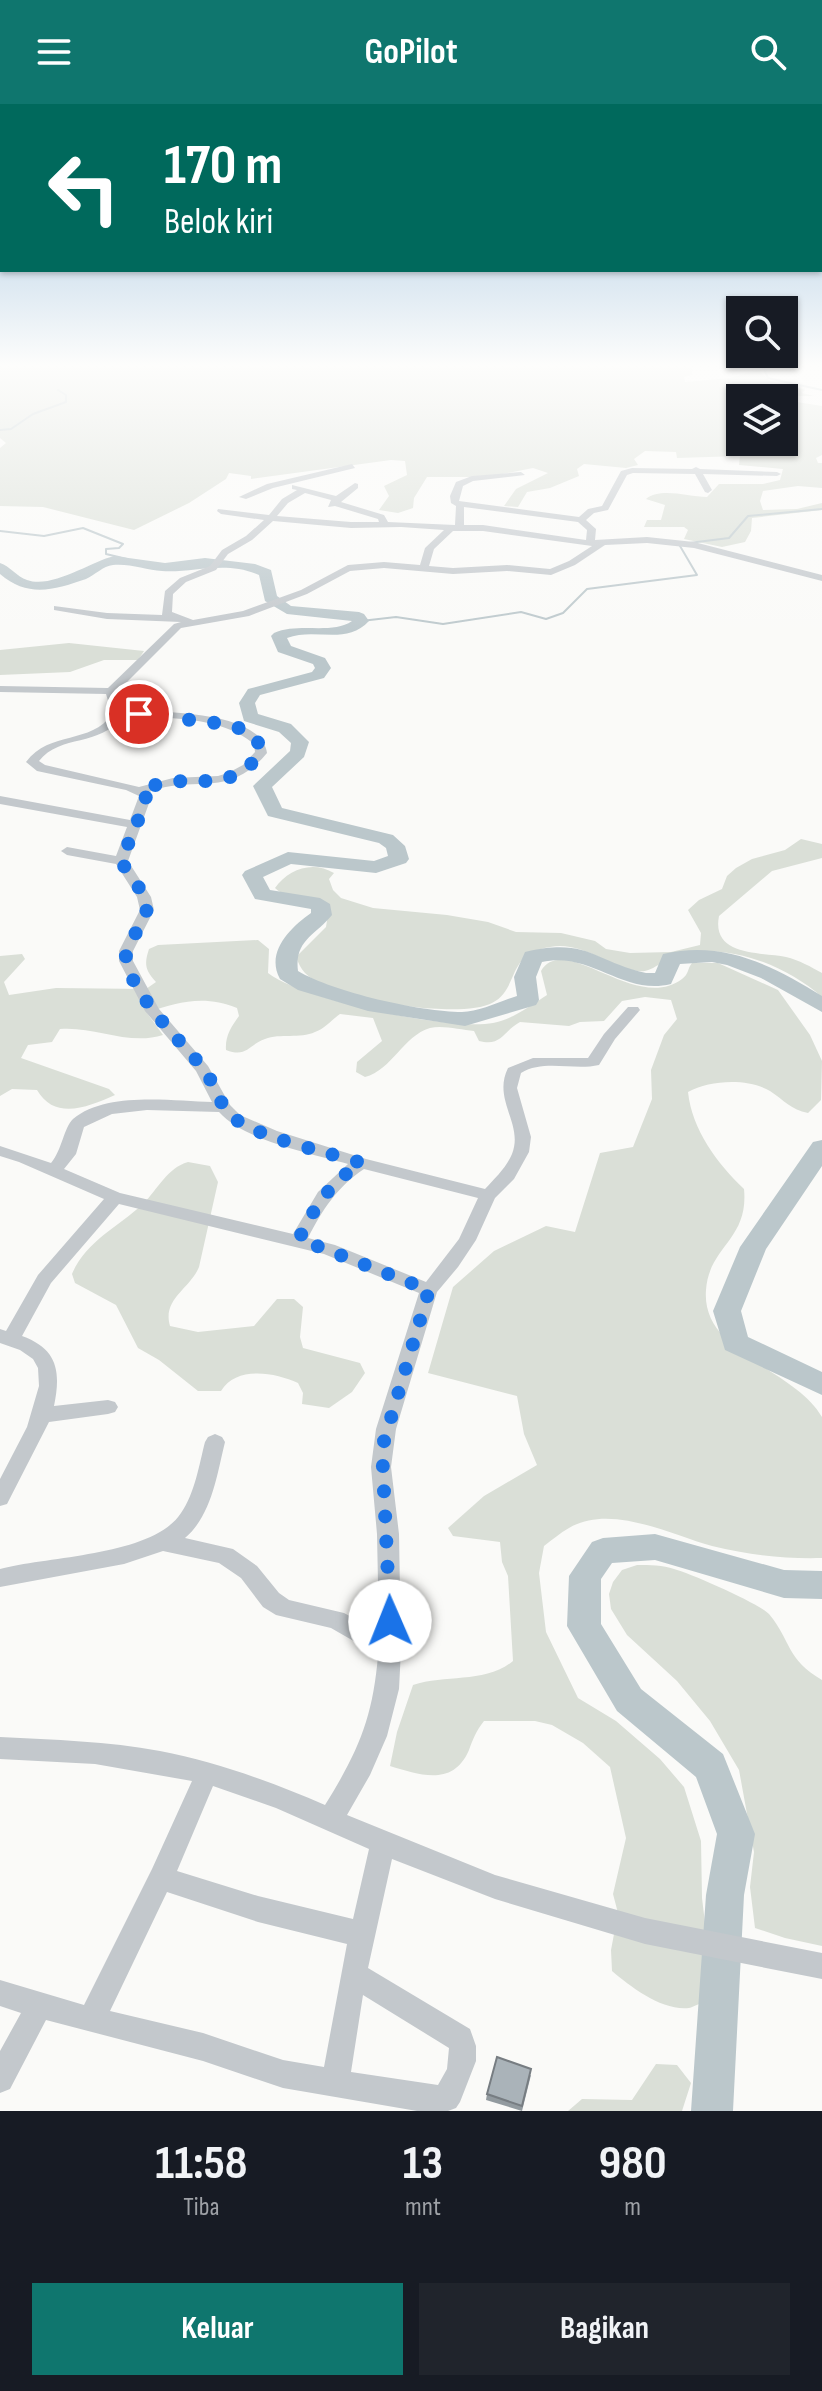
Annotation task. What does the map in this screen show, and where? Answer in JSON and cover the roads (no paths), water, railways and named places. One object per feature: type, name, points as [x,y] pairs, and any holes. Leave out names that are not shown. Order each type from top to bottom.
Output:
[{"type":"street","points":[[243,497],[352,466]]},
{"type":"street","points":[[696,469],[708,490]]},
{"type":"street","points":[[581,520],[591,511],[605,508],[627,471],[696,469],[777,474]]},
{"type":"street","points":[[521,475],[463,481],[454,496],[455,503],[581,520],[592,529],[595,543]]},
{"type":"street","points":[[281,484],[381,517],[385,524]]},
{"type":"street","points":[[311,521],[355,486]]},
{"type":"street","points":[[174,618],[165,609],[168,593],[183,580],[217,564],[225,552],[249,538],[285,501],[304,490]]},
{"type":"street","points":[[424,567],[430,548],[455,528],[460,504]]},
{"type":"street","points":[[221,511],[351,525],[455,528],[595,543],[647,540],[694,545],[822,578]]},
{"type":"street","points":[[58,608],[107,616],[221,621],[280,601],[348,568],[384,565],[551,572],[565,568],[595,543]]},
{"type":"street","points":[[0,689],[111,691],[172,629],[191,622]]},
{"type":"street","points":[[111,691],[118,714],[111,725],[42,750],[32,762],[41,768],[140,791],[147,799],[121,861]]},
{"type":"street","points":[[118,714],[168,716],[225,724],[246,731],[260,743],[261,753],[232,778],[165,780],[140,791]]},
{"type":"street","points":[[0,800],[135,825]]},
{"type":"street","points":[[67,851],[121,861],[144,897],[147,910],[126,951],[126,961],[152,1011],[203,1069],[223,1107],[234,1119],[362,1163],[488,1195]]},
{"type":"street","points":[[331,1818],[362,1767],[375,1736],[387,1689],[390,1650],[382,1448],[429,1290],[467,1240],[488,1195],[508,1175],[521,1152],[523,1137],[509,1088],[514,1071],[530,1063],[578,1065],[594,1062],[609,1037],[633,1010]]},
{"type":"street","points":[[53,1171],[68,1154],[77,1124],[98,1111],[136,1107],[223,1107]]},
{"type":"street","points":[[0,1151],[115,1197],[176,1214],[299,1239],[429,1290]]},
{"type":"street","points":[[299,1239],[312,1214],[329,1192],[362,1163]]},
{"type":"street","points":[[0,1498],[34,1439],[46,1396],[46,1365],[36,1350],[5,1338],[44,1279],[115,1197]]},
{"type":"street","points":[[42,1415],[108,1407]]},
{"type":"street","points":[[0,1578],[35,1568],[126,1555],[163,1542],[181,1529],[193,1511],[215,1442]]},
{"type":"street","points":[[163,1542],[225,1555],[249,1572],[271,1600],[284,1608],[336,1620],[390,1650]]},
{"type":"street","points":[[0,1748],[95,1753],[207,1773],[243,1783],[495,1887],[645,1931],[822,1966]]},
{"type":"street","points":[[91,2020],[161,1878],[207,1773]]},
{"type":"street","points":[[335,2084],[353,1974],[383,1843]]},
{"type":"street","points":[[161,1878],[258,1909],[363,1935]]},
{"type":"street","points":[[0,1993],[91,2020],[203,2047],[283,2074],[441,2100],[452,2090],[464,2049],[460,2039],[353,1974]]},
{"type":"street","points":[[0,2079],[40,2005]]},
{"type":"waterway","points":[[689,543],[729,538],[748,516],[822,509]]},
{"type":"waterway","points":[[0,531],[44,536],[83,528],[123,544],[119,548],[106,549],[106,554],[127,559],[128,564]]},
{"type":"waterway","points":[[361,621],[396,617],[443,624],[521,612],[546,619],[563,613],[587,589],[697,575],[680,546]]},
{"type":"waterway","points":[[0,567],[19,583],[37,587],[83,575],[114,560],[165,567],[205,562],[255,568],[266,573],[270,598],[287,610],[359,617],[361,621],[342,631],[299,630],[279,636],[284,649],[319,661],[323,668],[318,675],[254,692],[247,703],[250,717],[285,728],[300,742],[298,753],[262,786],[275,812],[386,839],[395,846],[399,859],[376,867],[288,858],[252,875],[262,895],[320,904],[322,915],[299,933],[287,955],[288,974],[306,985],[376,1006],[465,1019],[528,1000],[525,977],[533,957],[573,953],[646,980],[663,979],[671,959],[692,955],[732,959],[751,966],[822,1005]]},
{"type":"waterway","points":[[822,1148],[753,1247],[727,1311],[735,1343],[822,1384]]},
{"type":"waterway","points":[[712,2111],[725,1895],[736,1834],[710,1766],[629,1700],[584,1626],[585,1576],[603,1551],[655,1547],[784,1584],[822,1585]]}]
